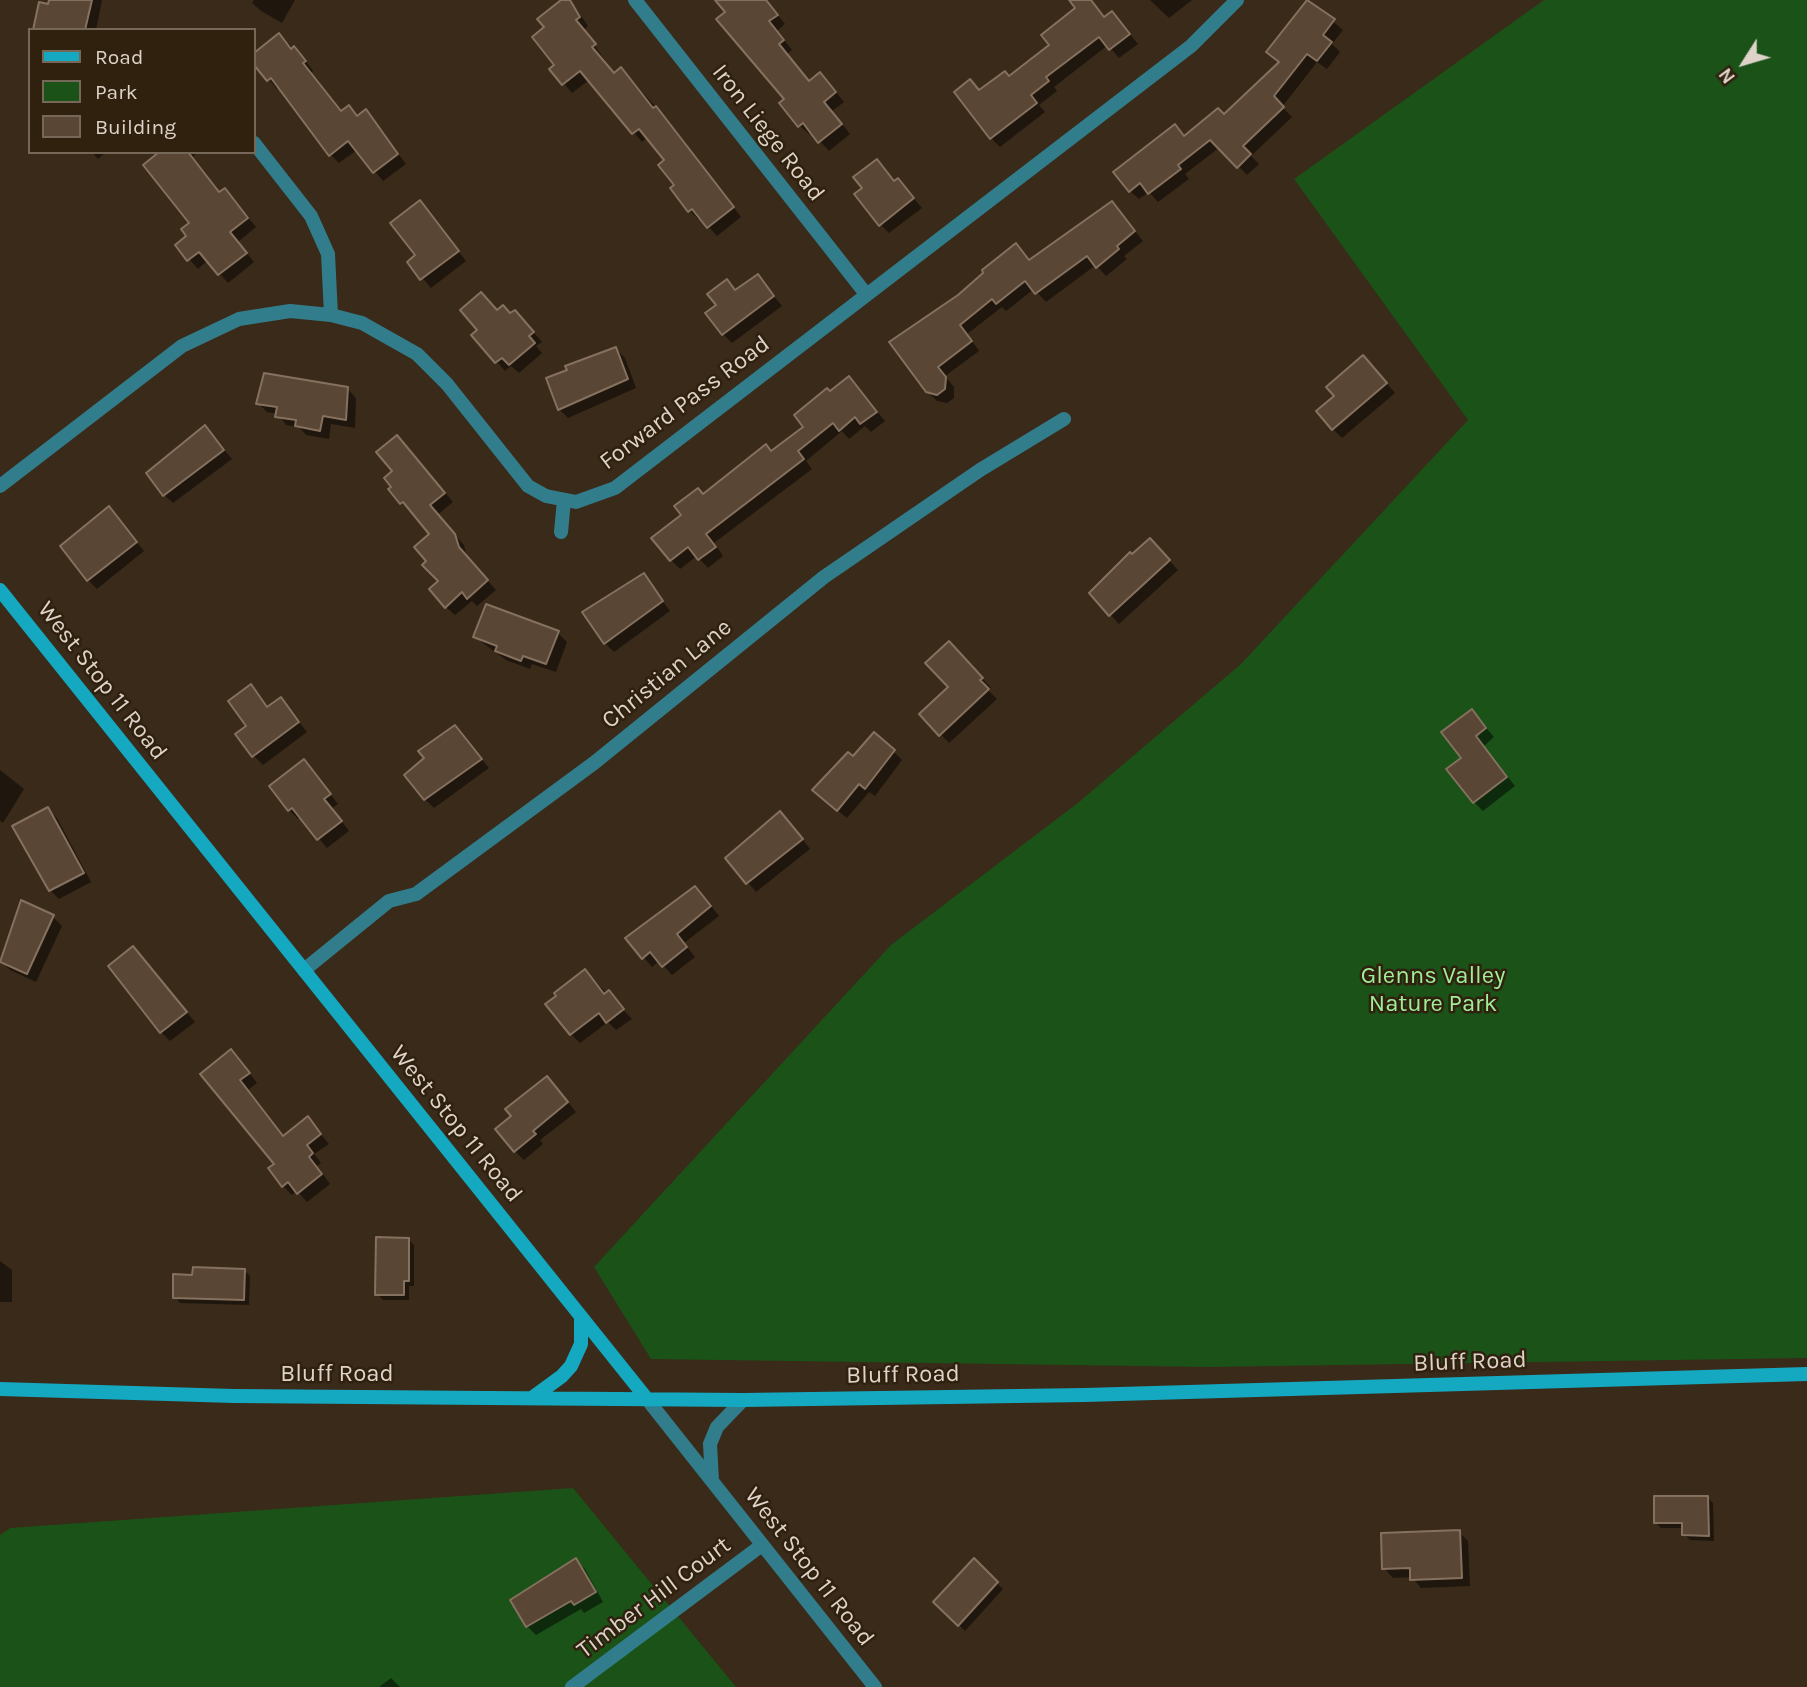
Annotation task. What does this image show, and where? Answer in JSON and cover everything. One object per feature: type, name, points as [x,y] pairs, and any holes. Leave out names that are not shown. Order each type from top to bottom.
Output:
[{"type":"main road","name":"West Stop 11 Road","points":[[0,590],[647,1399]]},
{"type":"main road","points":[[532,1398],[571,1366],[581,1344],[581,1317]]},
{"type":"main road","name":"Bluff Road","points":[[0,1389],[234,1396],[743,1400],[1086,1395],[1807,1374]]},
{"type":"street","name":"Iron Liege Road","points":[[635,0],[866,294]]},
{"type":"street","name":"Forward Pass Road","points":[[564,500],[576,502],[615,488],[1191,46],[1237,0]]},
{"type":"street","points":[[256,146],[311,216],[328,254],[331,315]]},
{"type":"street","points":[[0,486],[182,346],[239,319],[290,311],[331,315],[362,323],[417,354],[447,384],[528,486],[546,496],[564,500],[561,533]]},
{"type":"street","name":"Christian Lane","points":[[304,970],[389,901],[416,894],[594,763],[824,577],[980,470],[1064,419]]},
{"type":"street","name":"West Stop 11 Road","points":[[647,1399],[875,1687]]},
{"type":"street","points":[[713,1483],[710,1444],[717,1427],[743,1400]]},
{"type":"street","name":"Timber Hill Court","points":[[572,1686],[762,1545]]},
{"type":"green space","name":"Glenns Valley Nature Park","points":[[1544,0],[1807,0],[1807,1358],[1209,1367],[651,1359],[594,1267],[891,945],[1079,802],[1241,664],[1468,420],[1294,179]]},
{"type":"green space","points":[[573,1488],[736,1687],[0,1687],[0,1535],[10,1528]]},
{"type":"building","points":[[49,0],[92,0],[85,28],[33,28],[39,2],[48,4]]},
{"type":"building","points":[[561,0],[570,0],[580,17],[576,20],[596,44],[592,47],[614,73],[621,67],[653,108],[656,106],[734,207],[707,228],[692,209],[688,212],[670,188],[674,185],[658,165],[664,160],[639,129],[632,134],[580,71],[562,85],[549,69],[554,65],[532,37],[544,27],[537,19]]},
{"type":"building","points":[[715,0],[766,0],[778,15],[769,21],[784,40],[779,44],[809,81],[820,72],[836,92],[824,102],[842,124],[818,143],[803,123],[798,127],[779,103],[784,99],[716,19],[725,12]]},
{"type":"building","points":[[1069,0],[1091,0],[1104,17],[1112,11],[1130,34],[1109,50],[1099,37],[1046,77],[1049,81],[1031,95],[1037,103],[990,139],[954,92],[970,79],[979,90],[1005,71],[1009,76],[1049,45],[1041,35],[1075,8]]},
{"type":"building","points":[[1307,0],[1335,19],[1323,35],[1332,42],[1317,61],[1307,54],[1274,96],[1284,107],[1243,146],[1251,154],[1237,168],[1210,140],[1178,165],[1181,169],[1148,194],[1140,183],[1129,192],[1113,172],[1175,124],[1184,136],[1218,108],[1224,114],[1279,62],[1266,52]]},
{"type":"building","points":[[279,33],[291,49],[294,46],[306,61],[303,63],[341,111],[349,105],[357,116],[366,109],[398,154],[373,173],[348,141],[329,156],[271,78],[267,81],[256,67],[256,51]]},
{"type":"building","points":[[157,154],[190,154],[219,192],[225,188],[248,218],[230,232],[247,253],[218,275],[199,252],[187,261],[175,245],[186,236],[181,229],[189,223],[143,165]]},
{"type":"building","points":[[877,159],[894,181],[898,178],[914,198],[879,226],[854,194],[862,188],[853,177]]},
{"type":"building","points":[[420,200],[459,251],[420,280],[407,262],[415,255],[390,223]]},
{"type":"building","points":[[1112,201],[1135,231],[1117,246],[1119,249],[1096,268],[1087,256],[1035,294],[1025,281],[996,304],[992,299],[960,325],[972,341],[938,367],[946,377],[945,389],[937,395],[926,392],[889,342],[958,295],[983,273],[982,270],[1016,243],[1029,260]]},
{"type":"building","points":[[758,274],[774,296],[722,335],[705,313],[716,305],[707,294],[727,279],[735,290]]},
{"type":"building","points":[[481,292],[497,310],[503,305],[510,313],[515,310],[534,332],[529,336],[535,343],[509,365],[502,358],[495,363],[471,335],[477,330],[460,310]]},
{"type":"building","points":[[616,347],[628,379],[558,410],[546,378],[567,370],[565,366]]},
{"type":"building","points":[[1363,355],[1387,383],[1332,430],[1316,411],[1334,396],[1326,387]]},
{"type":"building","points":[[264,373],[348,387],[346,420],[323,416],[320,431],[295,426],[296,420],[275,417],[277,407],[256,404]]},
{"type":"building","points":[[849,376],[877,412],[860,424],[855,417],[839,431],[833,423],[798,451],[804,459],[706,534],[716,547],[698,560],[688,547],[670,561],[651,538],[681,515],[674,506],[698,488],[703,494],[766,444],[771,451],[803,427],[794,415],[827,388],[830,391]]},
{"type":"building","points":[[205,425],[224,450],[163,496],[146,473]]},
{"type":"building","points":[[397,435],[445,493],[430,505],[455,534],[459,547],[488,580],[467,599],[462,592],[445,608],[429,589],[438,581],[422,565],[426,561],[414,547],[429,534],[403,502],[400,504],[388,489],[391,487],[384,478],[392,471],[376,452]]},
{"type":"building","points":[[109,506],[137,542],[87,581],[60,546]]},
{"type":"building","points":[[1150,538],[1170,560],[1109,616],[1089,593],[1130,552],[1132,554]]},
{"type":"building","points":[[644,573],[663,601],[604,644],[582,612]]},
{"type":"building","points":[[486,604],[559,631],[546,664],[523,656],[521,661],[495,651],[497,646],[473,637]]},
{"type":"building","points":[[949,641],[983,678],[980,680],[989,689],[939,736],[919,714],[948,687],[925,663]]},
{"type":"building","points":[[251,684],[267,707],[281,697],[299,722],[252,757],[235,734],[246,726],[228,701]]},
{"type":"building","points":[[1472,709],[1486,728],[1476,736],[1507,777],[1473,803],[1446,769],[1461,758],[1441,732]]},
{"type":"building","points":[[455,725],[482,759],[424,800],[404,775],[424,758],[418,751]]},
{"type":"building","points":[[874,732],[895,750],[865,789],[859,784],[837,811],[812,790],[848,752],[853,756]]},
{"type":"building","points":[[304,759],[331,794],[324,799],[342,821],[317,840],[292,808],[288,811],[269,786]]},
{"type":"building","points":[[48,807],[84,873],[49,891],[12,826]]},
{"type":"building","points":[[780,811],[803,839],[746,884],[725,858]]},
{"type":"building","points":[[695,886],[711,906],[677,934],[687,947],[662,967],[650,952],[642,959],[625,938]]},
{"type":"building","points":[[21,900],[54,915],[27,974],[0,962]]},
{"type":"building","points":[[133,946],[187,1012],[160,1033],[108,966]]},
{"type":"building","points":[[585,969],[604,994],[609,990],[624,1009],[606,1023],[599,1013],[570,1035],[545,1004],[556,996],[554,993]]},
{"type":"building","points":[[231,1049],[250,1073],[240,1080],[283,1136],[308,1116],[321,1134],[307,1145],[313,1153],[309,1157],[322,1174],[297,1194],[288,1182],[282,1187],[268,1168],[274,1164],[200,1074]]},
{"type":"building","points":[[547,1076],[568,1102],[533,1131],[536,1134],[514,1152],[495,1129],[511,1116],[505,1109]]},
{"type":"building","points":[[376,1237],[409,1238],[409,1281],[404,1281],[404,1295],[375,1295]]},
{"type":"building","points":[[193,1267],[245,1269],[244,1300],[173,1298],[173,1274],[192,1275]]},
{"type":"building","points":[[1654,1496],[1708,1496],[1709,1536],[1682,1535],[1682,1523],[1654,1523]]},
{"type":"building","points":[[1460,1530],[1462,1578],[1410,1580],[1410,1568],[1382,1569],[1381,1533]]},
{"type":"building","points":[[576,1558],[596,1592],[574,1605],[571,1601],[526,1627],[510,1600]]},
{"type":"building","points":[[974,1558],[998,1582],[958,1626],[933,1602]]}]
